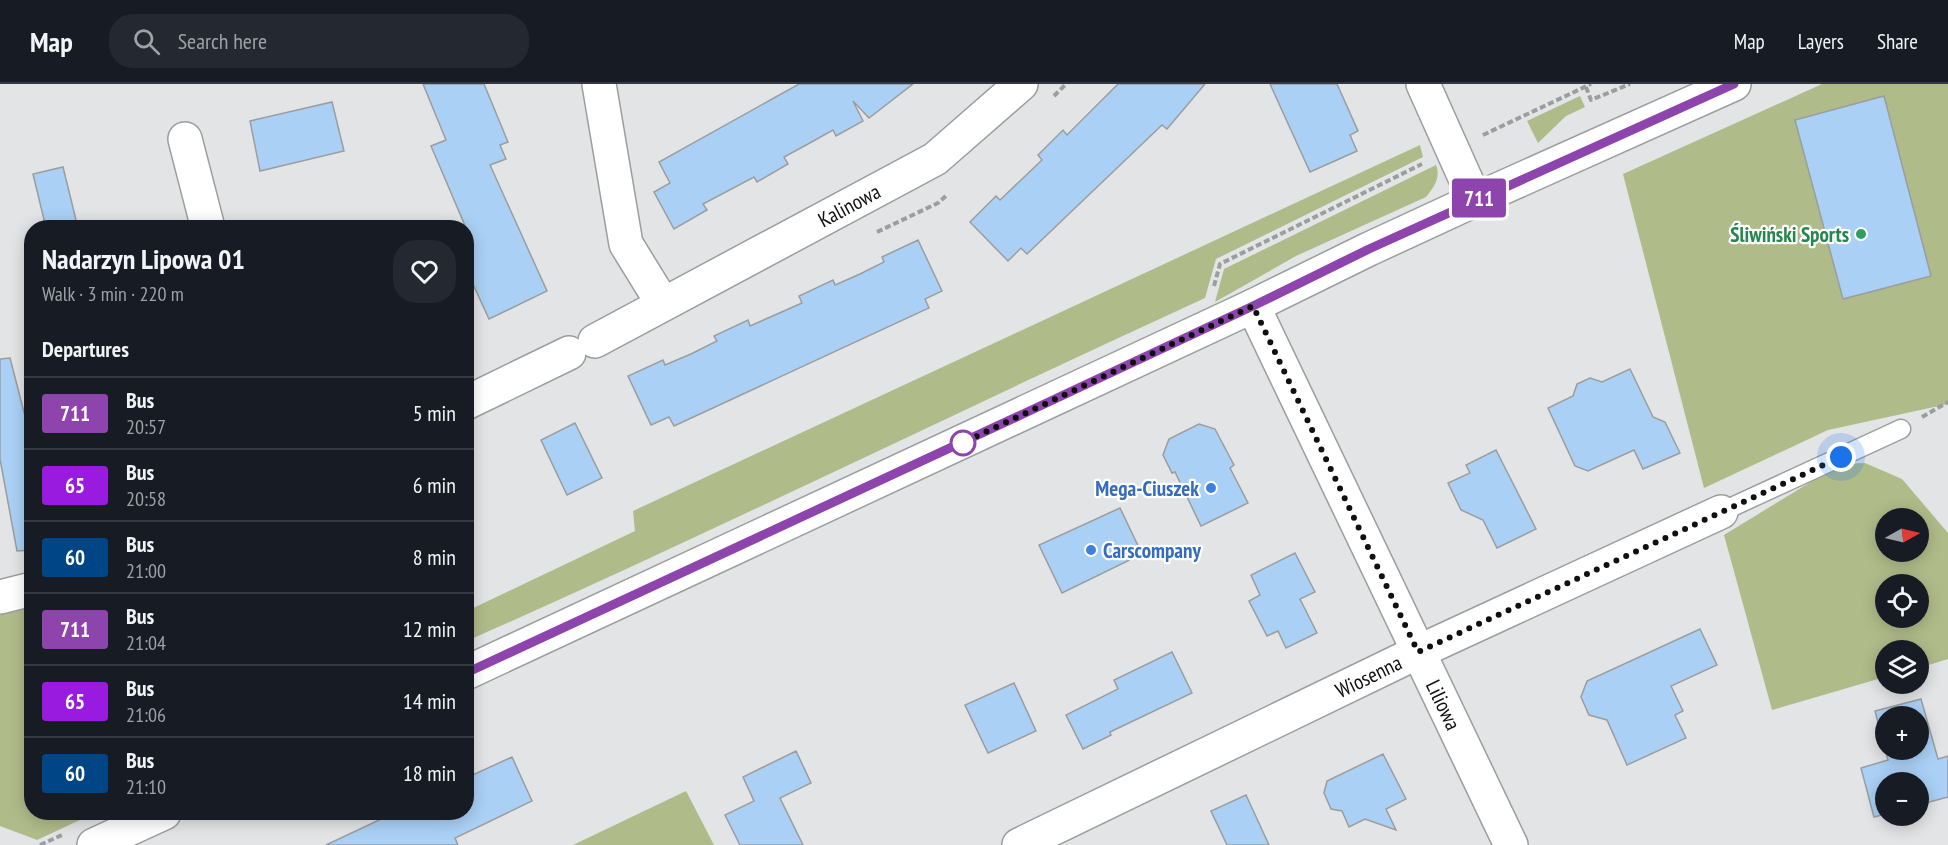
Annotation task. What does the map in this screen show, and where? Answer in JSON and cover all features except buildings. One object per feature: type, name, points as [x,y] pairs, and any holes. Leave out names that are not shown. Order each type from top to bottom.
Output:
[{"type":"street","points":[[599,84],[626,244],[663,304]]},
{"type":"street","name":"Kalinowa","points":[[474,399],[582,347],[935,159],[1021,84]]},
{"type":"street","points":[[1423,84],[1474,200]]},
{"type":"street","points":[[474,669],[1253,306],[1474,200],[1734,84]]},
{"type":"street","points":[[185,139],[206,220]]},
{"type":"street","name":"Liliowa","points":[[1253,306],[1511,845]]},
{"type":"street","name":"Wiosenna","points":[[1019,845],[1418,652],[1720,512]]},
{"type":"street","points":[[0,597],[24,591]]},
{"type":"street","points":[[94,845],[149,820]]},
{"type":"lane","points":[[1720,512],[1901,429]]},
{"type":"path","points":[[1477,138],[1588,85],[1591,100],[1630,84]]},
{"type":"green space","points":[[1822,84],[1948,84],[1948,404],[1828,430],[1704,488],[1623,174]]},
{"type":"green space","points":[[1580,96],[1585,107],[1566,116],[1538,143],[1527,121]]},
{"type":"green space","points":[[1420,145],[1423,157],[1216,259],[1205,298],[474,638],[474,608],[635,531],[633,511]]},
{"type":"green space","points":[[1436,165],[1437,178],[1426,197],[1296,256],[1215,302],[1224,269]]},
{"type":"green space","points":[[1865,463],[1902,479],[1927,508],[1875,508],[1875,562],[1929,562],[1929,511],[1948,533],[1948,659],[1929,665],[1929,640],[1875,640],[1875,680],[1772,710],[1724,535],[1840,464]]},
{"type":"green space","points":[[24,604],[24,820],[80,820],[37,840],[0,826],[0,610]]},
{"type":"green space","points":[[686,791],[714,845],[573,845]]},
{"type":"bus line","name":"711","points":[[474,669],[1023,414],[1474,200],[1734,84]]},
{"type":"place","name":"Śliwiński Sports","points":[[1861,234]]},
{"type":"place","name":"Mega-Ciuszek","points":[[1211,488]]},
{"type":"place","name":"Carscompany","points":[[1091,550]]},
{"type":"route","points":[[963,443],[960,444],[1253,306],[1418,652],[1841,457]]}]
